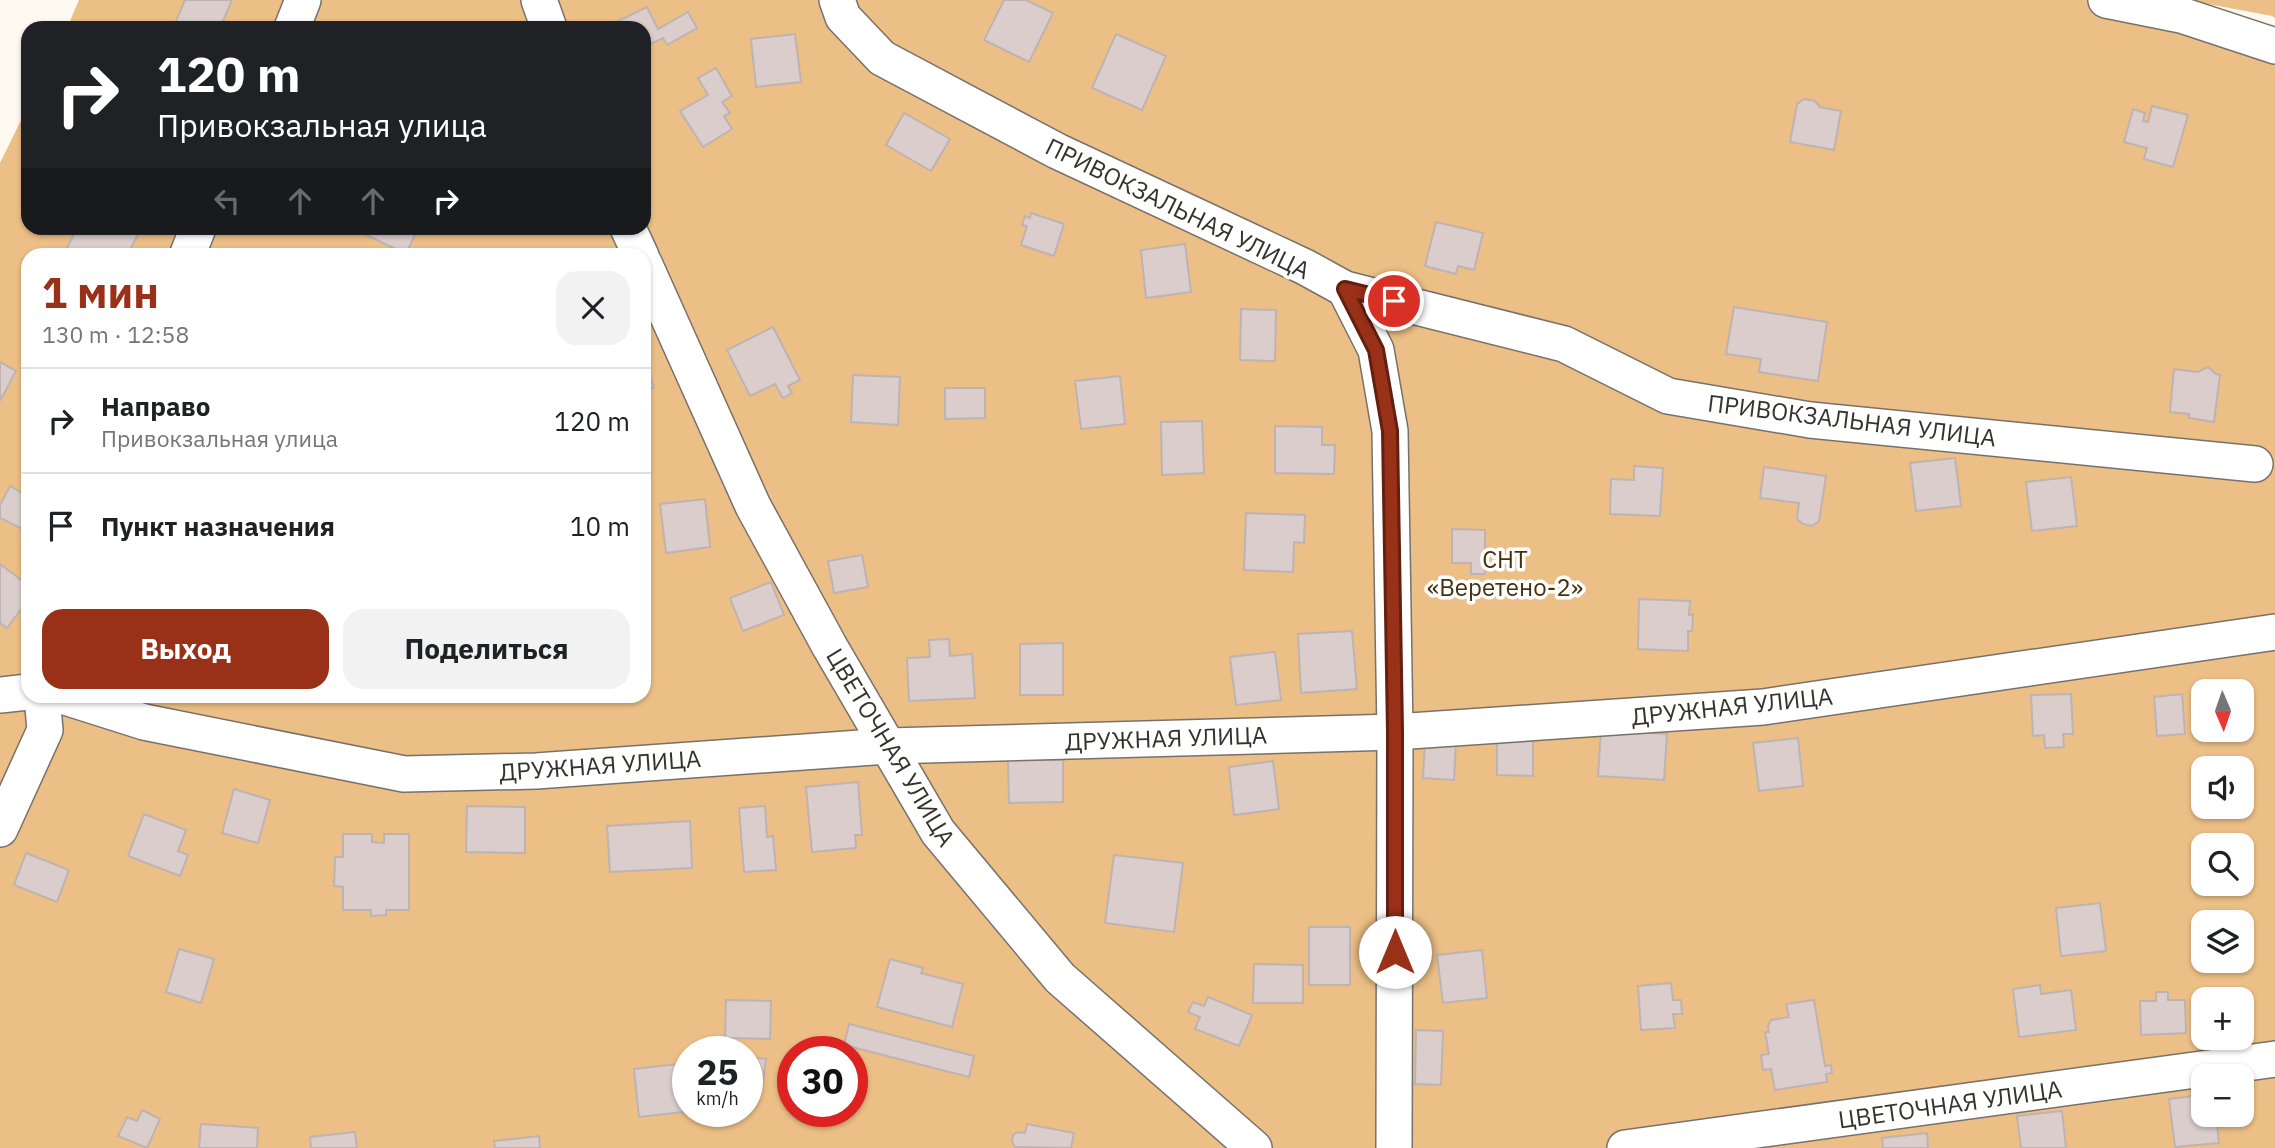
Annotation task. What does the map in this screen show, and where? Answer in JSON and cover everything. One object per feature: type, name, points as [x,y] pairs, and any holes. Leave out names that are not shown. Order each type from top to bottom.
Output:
[{"type":"street","points":[[295,21],[303,0]]},
{"type":"street","points":[[539,0],[546,21]]},
{"type":"street","name":"ПРИВОКЗАЛЬНАЯ УЛИЦА","points":[[837,0],[843,17],[882,58],[1057,151],[1305,267],[1345,289],[1564,344],[1668,396],[1810,420],[2255,464]]},
{"type":"street","points":[[2106,0],[2181,15],[2275,46]]},
{"type":"street","name":"ЦВЕТОЧНАЯ УЛИЦА","points":[[651,279],[753,506],[830,647],[938,832],[1060,978],[1254,1148]]},
{"type":"street","points":[[1345,289],[1376,350],[1390,431],[1395,732],[1394,1148]]},
{"type":"street","name":"ДРУЖНАЯ УЛИЦА","points":[[84,703],[144,722],[404,775],[536,771],[888,746],[1395,732],[1763,707],[2275,632]]},
{"type":"street","points":[[0,695],[21,693]]},
{"type":"street","points":[[0,829],[45,730],[43,703]]},
{"type":"street","name":"ЦВЕТОЧНАЯ УЛИЦА","points":[[1625,1148],[2275,1059]]},
{"type":"green space","name":"СНТ «Веретено-2»","points":[[79,0],[2106,0],[2275,46],[2275,1148],[0,1148],[0,163],[21,120],[21,235],[651,235],[651,21],[70,21]]},
{"type":"green space","points":[[2187,0],[2275,0],[2275,18],[2272,16]]},
{"type":"building","points":[[185,0],[232,0],[223,21],[176,21]]},
{"type":"building","points":[[1004,0],[1026,0],[1053,13],[1029,62],[984,40]]},
{"type":"building","points":[[647,7],[658,29],[688,12],[697,28],[667,45],[663,38],[651,44],[651,21],[618,21]]},
{"type":"building","points":[[795,34],[801,82],[756,87],[751,39]]},
{"type":"building","points":[[1116,34],[1166,56],[1142,110],[1092,88]]},
{"type":"building","points":[[716,68],[732,96],[722,102],[730,113],[724,116],[732,129],[703,147],[680,111],[708,95],[698,78]]},
{"type":"building","points":[[1804,99],[1815,101],[1820,107],[1841,111],[1834,150],[1790,142],[1797,104]]},
{"type":"building","points":[[2152,106],[2188,115],[2173,167],[2144,159],[2147,148],[2124,142],[2133,109],[2145,113],[2143,121],[2148,122]]},
{"type":"building","points":[[904,113],[950,139],[931,171],[886,145]]},
{"type":"building","points":[[1031,213],[1064,224],[1054,256],[1021,245],[1027,226],[1022,225],[1025,216],[1030,218]]},
{"type":"building","points":[[1436,222],[1483,233],[1474,270],[1458,266],[1456,274],[1425,266]]},
{"type":"building","points":[[74,235],[138,235],[131,248],[67,248]]},
{"type":"building","points":[[366,235],[415,235],[409,248],[393,248]]},
{"type":"building","points":[[1185,244],[1191,292],[1146,298],[1141,250]]},
{"type":"building","points":[[1734,307],[1827,322],[1818,381],[1759,372],[1761,359],[1726,354]]},
{"type":"building","points":[[1241,309],[1276,310],[1275,361],[1240,360]]},
{"type":"building","points":[[773,327],[800,380],[788,386],[792,393],[783,398],[775,384],[750,396],[727,350]]},
{"type":"building","points":[[0,362],[16,371],[0,401]]},
{"type":"building","points":[[2208,367],[2220,375],[2214,422],[2189,418],[2189,414],[2170,412],[2174,369],[2198,372]]},
{"type":"building","points":[[853,375],[900,377],[898,425],[851,422]]},
{"type":"building","points":[[1120,376],[1125,424],[1081,429],[1075,381]]},
{"type":"building","points":[[945,388],[985,388],[985,418],[945,419]]},
{"type":"building","points":[[1202,421],[1204,473],[1162,475],[1161,422]]},
{"type":"building","points":[[1275,426],[1322,427],[1322,445],[1335,445],[1334,474],[1275,473]]},
{"type":"building","points":[[1955,458],[1961,506],[1916,511],[1910,463]]},
{"type":"building","points":[[1634,466],[1663,468],[1660,516],[1610,514],[1611,479],[1634,480]]},
{"type":"building","points":[[1764,467],[1826,476],[1819,521],[1812,526],[1797,519],[1799,503],[1760,498]]},
{"type":"building","points":[[2071,477],[2077,526],[2032,531],[2026,482]]},
{"type":"building","points":[[10,486],[21,492],[21,528],[0,518],[0,505]]},
{"type":"building","points":[[705,499],[710,547],[666,553],[660,504]]},
{"type":"building","points":[[1246,513],[1305,515],[1304,543],[1294,542],[1293,572],[1244,570]]},
{"type":"building","points":[[1452,529],[1485,530],[1485,574],[1471,574],[1471,563],[1452,563]]},
{"type":"building","points":[[862,555],[868,587],[834,593],[828,561]]},
{"type":"building","points":[[0,564],[21,580],[21,609],[7,628],[0,623]]},
{"type":"building","points":[[771,582],[784,615],[743,631],[730,598]]},
{"type":"building","points":[[1639,599],[1690,601],[1689,615],[1693,614],[1692,631],[1688,631],[1688,651],[1638,649]]},
{"type":"building","points":[[1352,631],[1357,689],[1301,693],[1298,634]]},
{"type":"building","points":[[949,639],[950,656],[972,654],[975,698],[909,701],[907,658],[930,657],[929,640]]},
{"type":"building","points":[[1063,643],[1063,695],[1020,695],[1020,644]]},
{"type":"building","points":[[1275,652],[1281,700],[1236,705],[1230,657]]},
{"type":"building","points":[[2071,694],[2073,734],[2063,734],[2064,747],[2045,748],[2044,735],[2033,736],[2031,695]]},
{"type":"building","points":[[2182,694],[2185,734],[2157,736],[2154,697]]},
{"type":"building","points":[[1601,730],[1667,734],[1664,780],[1598,776]]},
{"type":"building","points":[[1798,738],[1803,786],[1759,791],[1753,743]]},
{"type":"building","points":[[1425,741],[1456,742],[1454,780],[1423,778]]},
{"type":"building","points":[[1497,741],[1533,741],[1533,776],[1497,775]]},
{"type":"building","points":[[1008,760],[1063,760],[1063,802],[1009,803]]},
{"type":"building","points":[[1273,761],[1279,809],[1234,815],[1229,767]]},
{"type":"building","points":[[858,782],[862,835],[855,835],[856,848],[812,852],[806,787]]},
{"type":"building","points":[[234,789],[270,800],[258,843],[222,833]]},
{"type":"building","points":[[467,806],[525,807],[525,853],[466,852]]},
{"type":"building","points":[[765,806],[767,837],[773,836],[776,870],[744,872],[739,808]]},
{"type":"building","points":[[144,814],[186,830],[178,851],[188,855],[180,876],[128,856]]},
{"type":"building","points":[[690,821],[692,868],[610,872],[607,826]]},
{"type":"building","points":[[343,834],[372,834],[372,842],[384,843],[384,834],[409,834],[409,910],[386,910],[386,915],[371,916],[371,910],[343,910],[343,887],[334,886],[335,857],[343,857]]},
{"type":"building","points":[[26,853],[69,870],[57,902],[14,885]]},
{"type":"building","points":[[1114,855],[1183,863],[1174,932],[1105,923]]},
{"type":"building","points":[[2100,903],[2106,951],[2061,956],[2056,908]]},
{"type":"building","points":[[1309,927],[1350,927],[1350,985],[1309,985]]},
{"type":"building","points":[[179,949],[214,959],[201,1003],[166,992]]},
{"type":"building","points":[[1482,950],[1487,998],[1443,1003],[1437,955]]},
{"type":"building","points":[[890,959],[923,968],[921,973],[963,984],[952,1027],[877,1007]]},
{"type":"building","points":[[1254,964],[1303,965],[1303,1003],[1253,1003]]},
{"type":"building","points":[[1671,983],[1673,1000],[1681,1000],[1682,1014],[1673,1014],[1675,1028],[1641,1030],[1638,986]]},
{"type":"building","points":[[2040,985],[2041,994],[2071,990],[2076,1030],[2019,1037],[2013,989]]},
{"type":"building","points":[[2156,992],[2168,992],[2168,1000],[2185,1000],[2186,1033],[2141,1035],[2140,1001],[2156,1001]]},
{"type":"building","points":[[1208,997],[1252,1015],[1239,1046],[1195,1029],[1200,1017],[1188,1012],[1193,1002],[1204,1006]]},
{"type":"building","points":[[726,1000],[771,1001],[770,1039],[763,1039],[763,1036],[725,1036]]},
{"type":"building","points":[[1814,1000],[1825,1066],[1831,1065],[1832,1073],[1826,1074],[1827,1082],[1775,1090],[1771,1069],[1763,1070],[1761,1055],[1769,1054],[1765,1032],[1769,1032],[1771,1020],[1789,1017],[1786,1004]]},
{"type":"building","points":[[849,1024],[974,1056],[969,1077],[868,1051],[868,1036],[846,1036]]},
{"type":"building","points":[[1416,1030],[1443,1031],[1441,1085],[1415,1084]]},
{"type":"building","points":[[763,1059],[766,1059],[763,1081]]},
{"type":"building","points":[[672,1065],[672,1113],[639,1117],[634,1069]]},
{"type":"building","points":[[2191,1096],[2191,1127],[2217,1127],[2219,1143],[2175,1147],[2169,1099]]},
{"type":"building","points":[[142,1110],[160,1119],[147,1148],[118,1136],[127,1117],[137,1121]]},
{"type":"building","points":[[2062,1111],[2066,1148],[2021,1148],[2017,1116]]},
{"type":"building","points":[[201,1124],[258,1128],[257,1148],[199,1148]]},
{"type":"building","points":[[1027,1124],[1074,1133],[1071,1148],[1015,1147],[1012,1142],[1013,1135],[1018,1132],[1025,1133]]},
{"type":"building","points":[[355,1132],[357,1148],[311,1148],[310,1137]]},
{"type":"building","points":[[1927,1133],[1928,1148],[1883,1148],[1882,1138]]},
{"type":"building","points":[[539,1136],[540,1148],[495,1148],[494,1141]]},
{"type":"route","points":[[1394,301],[1345,289],[1376,350],[1390,431],[1395,732],[1395,952]]}]
